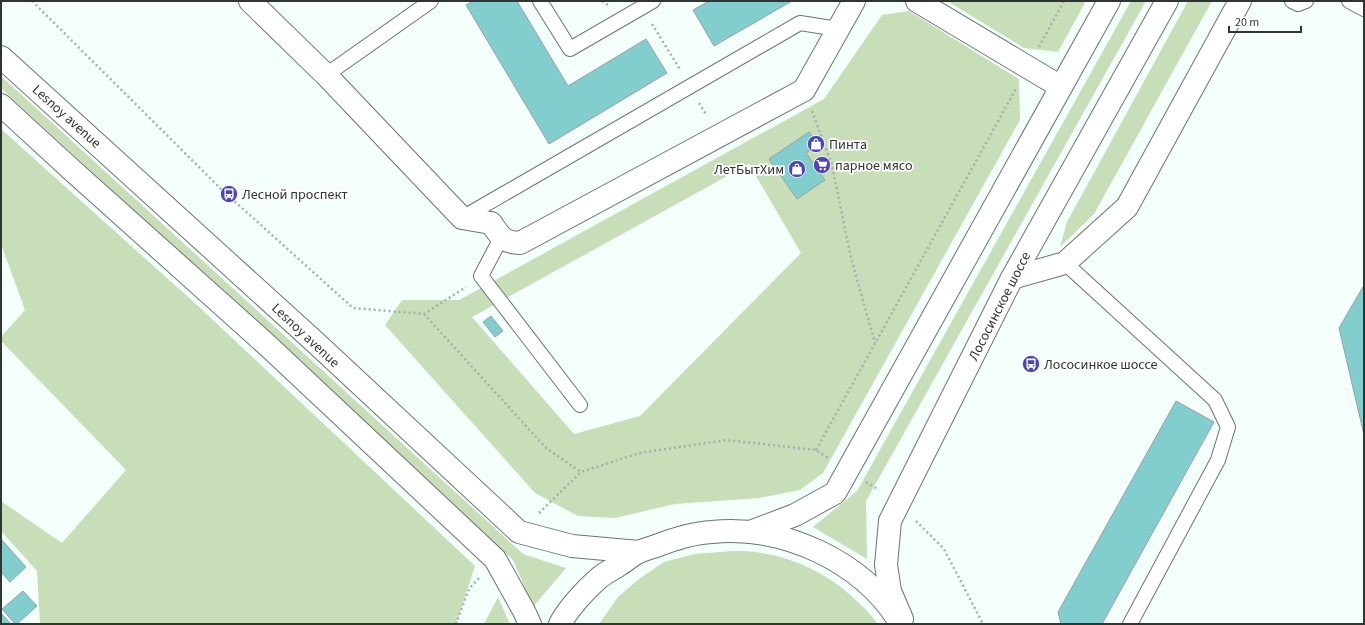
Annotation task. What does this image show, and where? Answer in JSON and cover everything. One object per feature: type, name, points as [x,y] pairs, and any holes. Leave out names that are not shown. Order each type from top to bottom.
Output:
[{"type":"street","points":[[250,1],[326,76],[462,218],[491,223],[501,238],[510,243],[520,243],[804,90],[854,1]]},
{"type":"street","points":[[917,1],[1061,87]]},
{"type":"street","points":[[750,532],[795,515],[835,493],[1109,1]]},
{"type":"street","name":"Лососинское шоссе","points":[[904,624],[890,590],[886,565],[890,521],[1012,278],[1167,1]]},
{"type":"street","points":[[1012,278],[1065,263],[1127,207],[1240,1]]},
{"type":"street","name":"Lesnoy avenue","points":[[1,57],[316,343],[519,532],[572,546],[639,552]]},
{"type":"street","points":[[1,105],[267,345],[495,559],[530,624]]},
{"type":"street","points":[[560,624],[566,613],[599,578],[639,552],[675,538],[712,532],[750,532],[784,538],[816,550],[846,567],[873,589],[901,624]]},
{"type":"lane","points":[[326,76],[430,1]]},
{"type":"lane","points":[[540,1],[570,50],[648,4]]},
{"type":"lane","points":[[1292,1],[1298,4],[1306,1]]},
{"type":"lane","points":[[1349,1],[1364,9]]},
{"type":"lane","points":[[462,218],[800,22],[838,29]]},
{"type":"lane","points":[[501,238],[481,276],[580,405]]},
{"type":"lane","points":[[1065,263],[1215,400],[1228,427],[1218,460],[1130,624]]},
{"type":"path","points":[[32,1],[222,190],[353,308],[424,314],[481,276]]},
{"type":"path","points":[[602,1],[617,9],[648,4],[690,86],[719,136]]},
{"type":"path","points":[[816,450],[1064,1]]},
{"type":"path","points":[[804,90],[832,166],[851,258],[875,344]]},
{"type":"path","points":[[424,314],[546,448],[581,472]]},
{"type":"path","points":[[519,532],[581,472],[640,453],[726,440],[816,450],[898,503],[944,549],[983,624]]},
{"type":"path","points":[[456,624],[469,589],[495,559]]},
{"type":"green space","points":[[947,1],[1086,1],[1058,52],[1024,48]]},
{"type":"green space","points":[[1131,1],[1146,1],[866,501],[867,559],[813,527],[857,491]]},
{"type":"green space","points":[[1188,1],[1212,1],[1094,214],[1060,247],[1067,222]]},
{"type":"green space","points":[[909,11],[1019,79],[1020,120],[823,473],[800,490],[759,498],[675,504],[615,518],[578,516],[535,493],[385,325],[402,300],[459,300],[824,99],[882,15]],"holes":[[[749,164],[801,253],[640,416],[574,434],[472,317]]]},
{"type":"green space","points":[[1,76],[523,554],[566,568],[533,607],[513,560],[1,88]]},
{"type":"green space","points":[[1,129],[197,305],[475,566],[456,624],[40,624],[37,571],[1,531],[1,501],[62,543],[126,470],[1,341],[1,337],[25,310],[1,244]]},
{"type":"green space","points":[[732,551],[754,552],[776,556],[815,570],[827,577],[849,594],[878,624],[599,624],[618,597],[639,579],[664,562],[695,554]]},
{"type":"green space","points":[[498,597],[510,624],[484,624]]},
{"type":"building","points":[[473,1],[517,1],[568,86],[646,39],[667,73],[549,144],[466,5]]},
{"type":"building","points":[[709,1],[792,1],[714,46],[693,10]]},
{"type":"building","name":"ЛетБытХим","points":[[809,132],[818,145],[806,153],[825,180],[797,199],[769,159]]},
{"type":"building","points":[[1364,285],[1364,435],[1339,328]]},
{"type":"building","points":[[491,316],[503,331],[495,337],[483,322]]},
{"type":"building","points":[[1176,401],[1214,422],[1102,624],[1061,624],[1058,612]]},
{"type":"building","points":[[1,539],[26,567],[10,582],[1,572]]},
{"type":"building","points":[[23,591],[37,606],[17,624],[15,624],[2,609]]},
{"type":"building","points":[[1,613],[11,624],[1,624]]},
{"type":"place","name":"Пинта","points":[[816,144]]},
{"type":"place","name":"парное мясо","points":[[822,165]]},
{"type":"place","name":"ЛетБытХим","points":[[797,169]]},
{"type":"place","name":"Лесной проспект","points":[[229,194]]},
{"type":"place","name":"Лососинкое шоссе","points":[[1031,364]]}]
